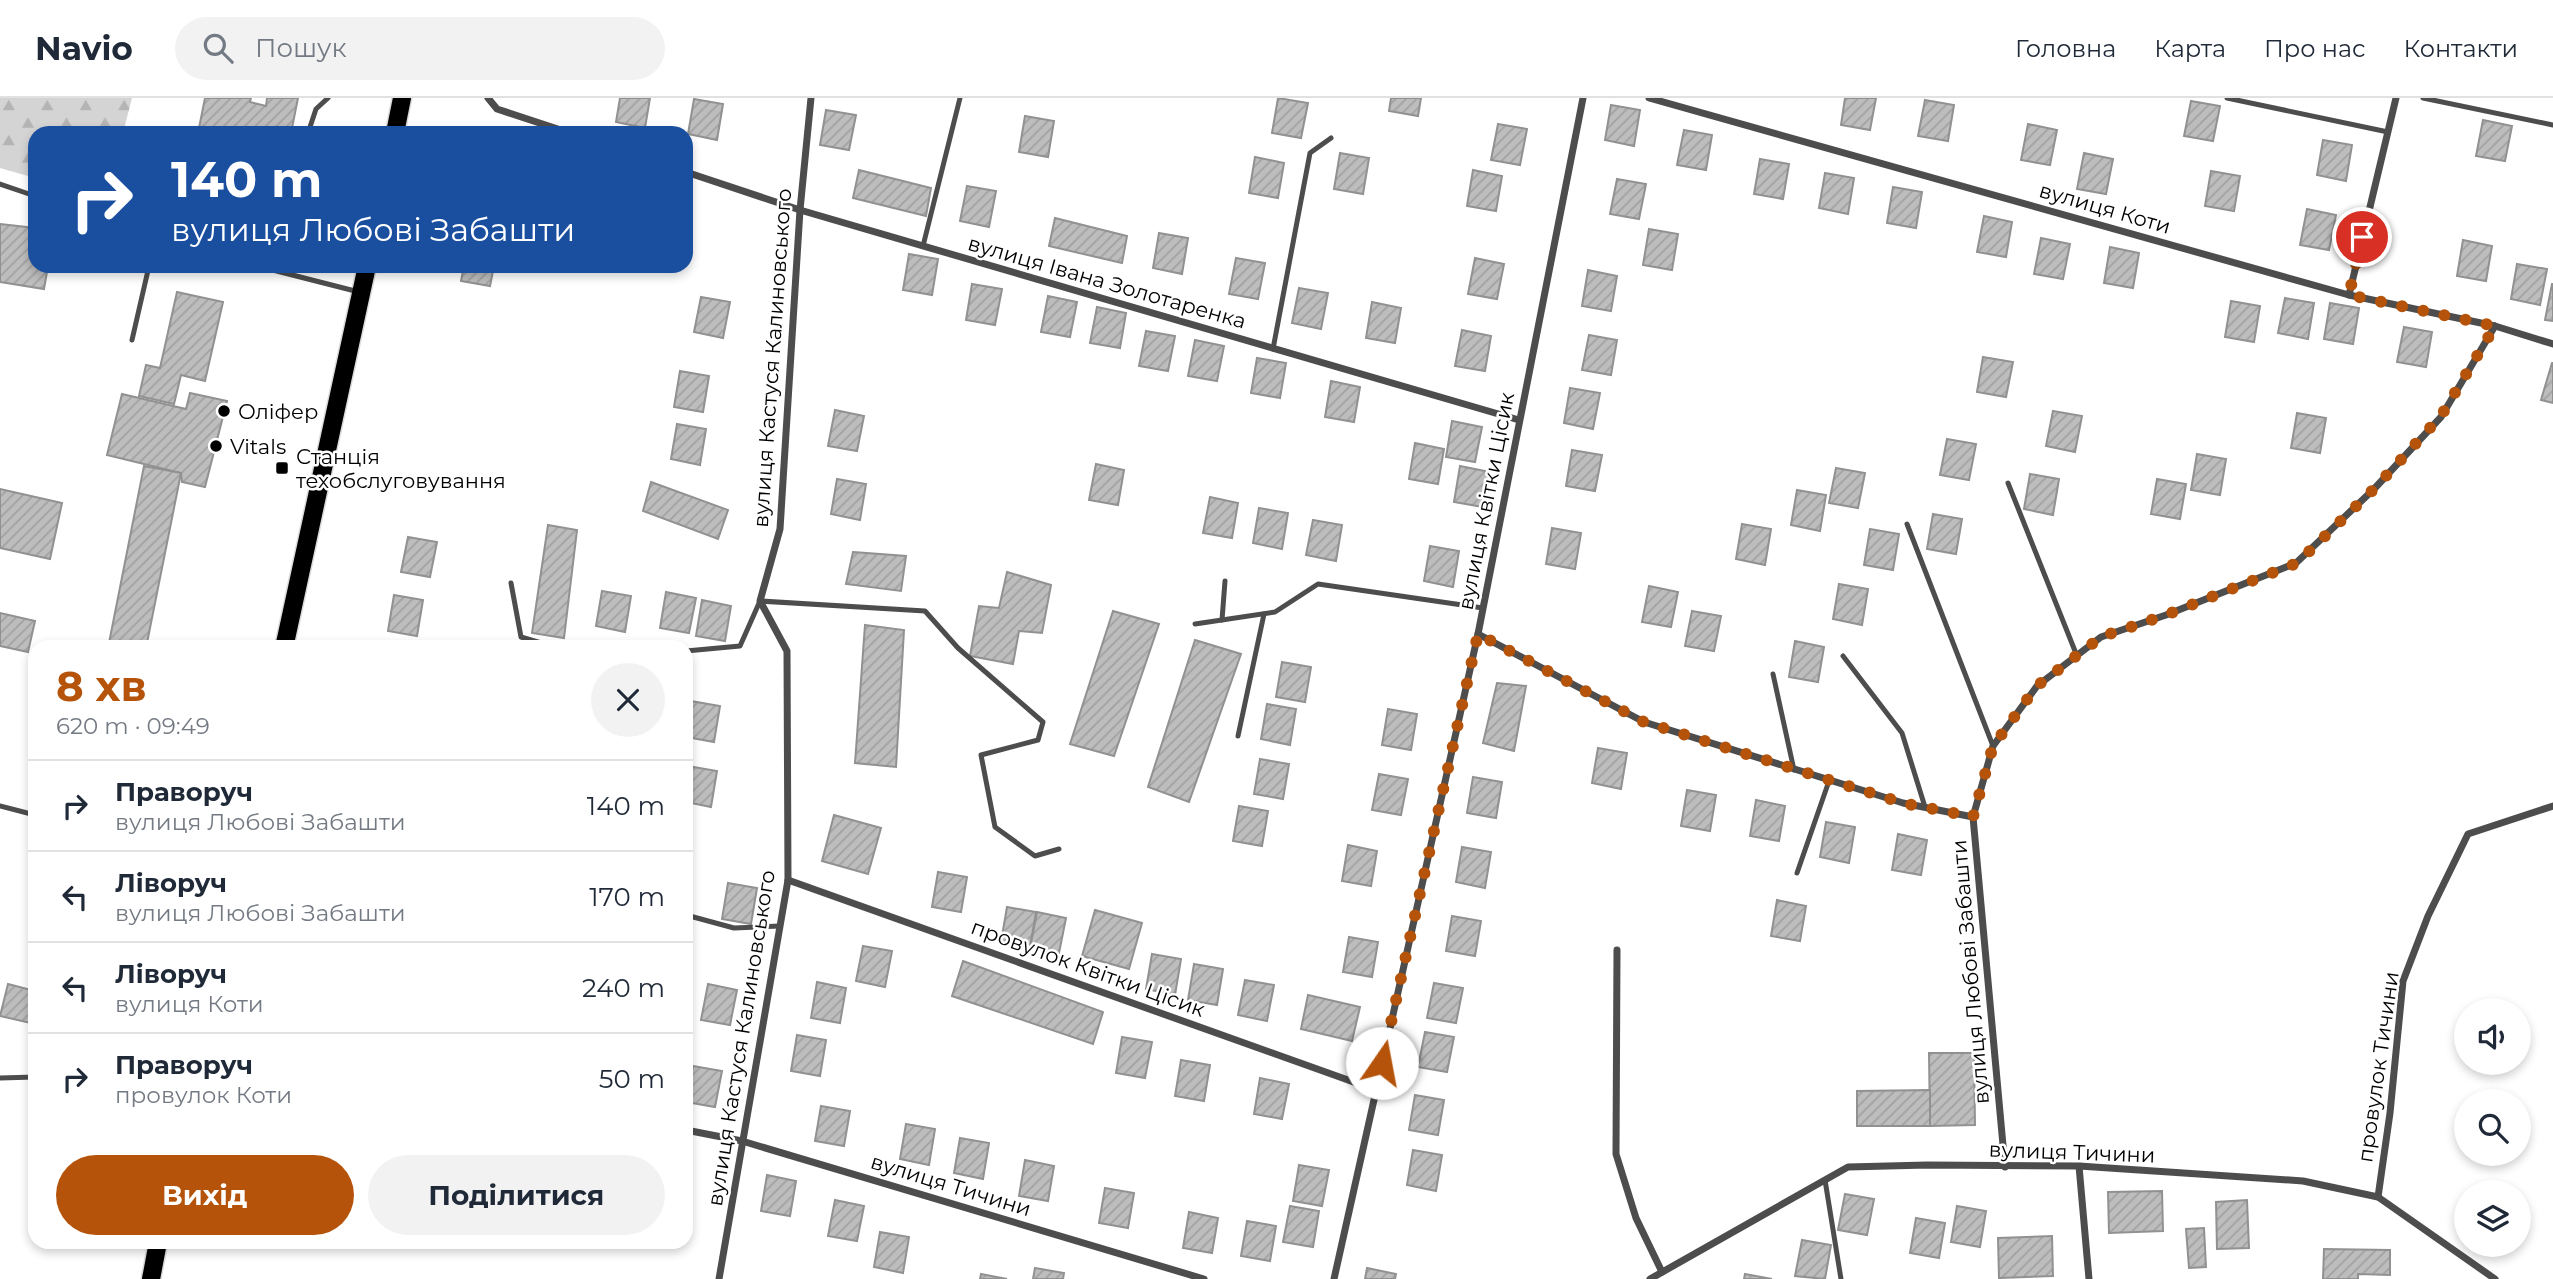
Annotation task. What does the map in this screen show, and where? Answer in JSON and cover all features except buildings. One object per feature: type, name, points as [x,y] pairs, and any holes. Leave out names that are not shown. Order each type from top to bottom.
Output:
[{"type":"main road","points":[[396,126],[402,98]]},
{"type":"main road","points":[[286,640],[366,273]]},
{"type":"main road","points":[[151,1279],[157,1249]]},
{"type":"street","points":[[488,98],[498,109],[549,126]]},
{"type":"street","name":"вулиця Кастуся Калиновського","points":[[719,1279],[788,880],[787,651],[760,601],[779,529],[800,210],[811,98]]},
{"type":"street","name":"вулиця Квітки Цісик","points":[[1334,1279],[1478,634],[1583,98]]},
{"type":"street","name":"вулиця Коти","points":[[1649,98],[2349,295],[2495,326],[2553,344]]},
{"type":"street","points":[[2349,295],[2396,98]]},
{"type":"street","name":"вулиця Івана Золотаренка","points":[[693,174],[800,210],[1519,420]]},
{"type":"street","name":"вулиця Любові Забашти","points":[[2005,1167],[1973,817],[1993,746],[2037,686],[2101,637],[2166,615],[2297,563],[2374,489],[2441,416],[2495,326]]},
{"type":"street","name":"вулиця Любові Забашти","points":[[1478,634],[1644,722],[1903,803],[1973,817]]},
{"type":"street","name":"провулок Тичини","points":[[2378,1197],[2390,1114],[2403,981],[2428,916],[2468,834],[2553,806]]},
{"type":"street","name":"провулок Квітки Цісик","points":[[788,880],[1376,1090]]},
{"type":"street","points":[[1616,950],[1616,1154],[1636,1218],[1662,1272]]},
{"type":"street","name":"вулиця Тичини","points":[[693,1131],[742,1141],[1204,1279]]},
{"type":"street","points":[[2079,1166],[2089,1279]]},
{"type":"street","name":"вулиця Тичини","points":[[1650,1279],[1848,1167],[2079,1166],[2303,1181],[2378,1197],[2495,1279]]},
{"type":"lane","points":[[310,126],[316,109],[328,98]]},
{"type":"lane","points":[[923,246],[960,98]]},
{"type":"lane","points":[[2227,98],[2388,132]]},
{"type":"lane","points":[[2423,98],[2553,125]]},
{"type":"lane","points":[[1273,348],[1310,153],[1331,138]]},
{"type":"lane","points":[[0,184],[28,194]]},
{"type":"lane","points":[[132,340],[147,273]]},
{"type":"lane","points":[[284,273],[362,293]]},
{"type":"lane","points":[[2008,483],[2077,656]]},
{"type":"lane","points":[[1907,524],[1993,746]]},
{"type":"lane","points":[[1222,620],[1225,581]]},
{"type":"lane","points":[[511,583],[521,637],[531,640]]},
{"type":"lane","points":[[1195,624],[1275,612],[1318,584],[1483,608]]},
{"type":"lane","points":[[693,650],[740,646],[760,601],[925,611],[958,648],[1043,722],[1038,740],[981,755],[995,827],[1035,856],[1059,849]]},
{"type":"lane","points":[[1238,736],[1264,614]]},
{"type":"lane","points":[[1843,656],[1902,733],[1925,807]]},
{"type":"lane","points":[[1773,674],[1794,770]]},
{"type":"lane","points":[[1797,873],[1829,781]]},
{"type":"lane","points":[[0,806],[28,813]]},
{"type":"lane","points":[[693,917],[734,928],[780,926]]},
{"type":"lane","points":[[0,1078],[28,1077]]},
{"type":"lane","points":[[1825,1180],[1841,1279]]},
{"type":"green space","points":[[0,98],[132,98],[125,126],[28,126],[28,176],[0,168]]},
{"type":"place","name":"Оліфер","points":[[224,411]]},
{"type":"place","name":"Vitals","points":[[216,446]]},
{"type":"place","name":"Станція техобслуговування","points":[[282,468]]},
{"type":"route","points":[[1382,1063],[1478,634],[1644,722],[1903,803],[1973,817],[1993,746],[2037,686],[2101,637],[2166,615],[2297,563],[2374,489],[2441,416],[2495,326],[2349,295],[2362,237]]}]
